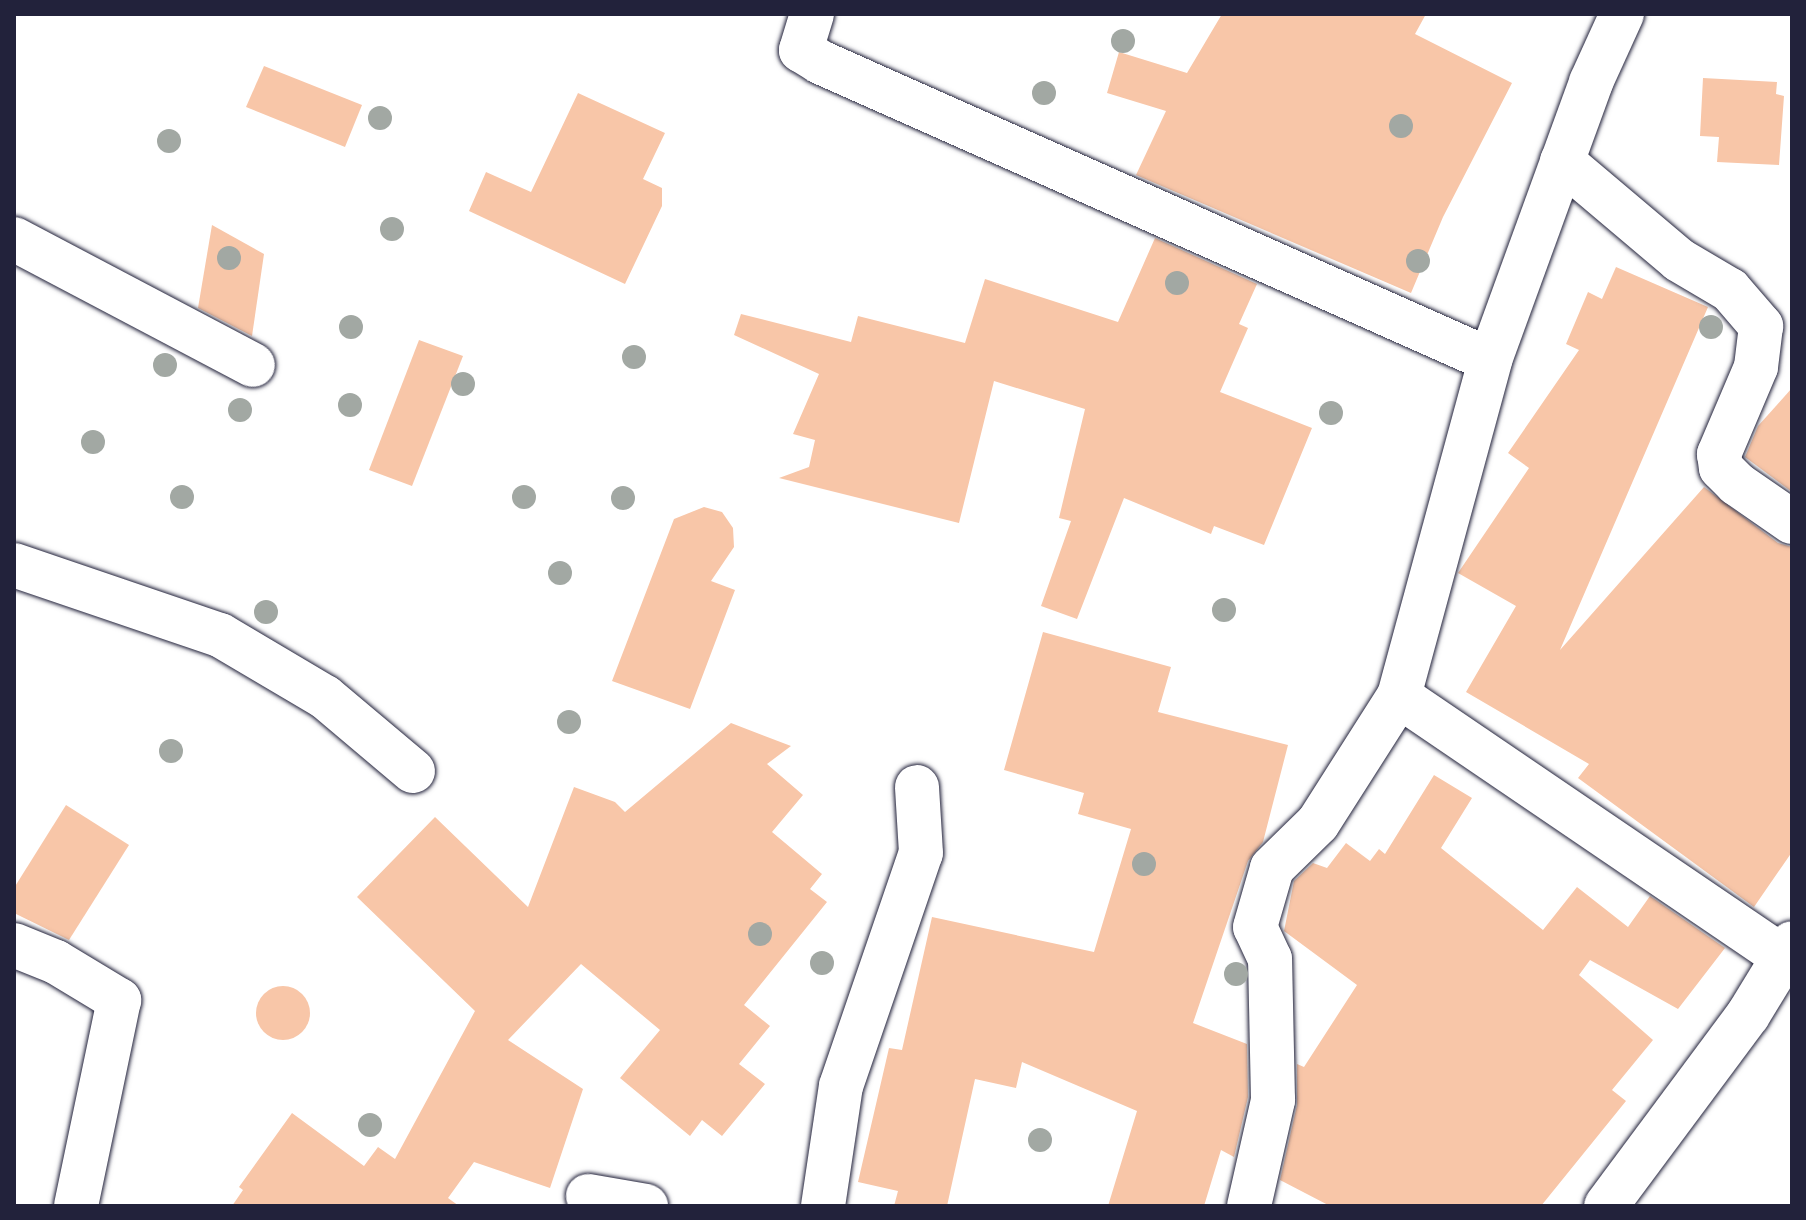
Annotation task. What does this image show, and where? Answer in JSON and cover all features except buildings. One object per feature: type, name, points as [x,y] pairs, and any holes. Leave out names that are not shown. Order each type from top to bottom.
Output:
[{"type":"street","points":[[812,14],[801,50],[820,62],[1490,360]]},
{"type":"street","points":[[1249,1206],[1273,1100],[1270,959],[1255,927],[1272,868],[1318,823],[1399,696],[1490,360],[1562,161],[1622,14]]},
{"type":"street","points":[[1562,161],[1679,260],[1730,290],[1761,326],[1756,367],[1719,454],[1721,468],[1737,484],[1792,522]]},
{"type":"street","points":[[14,239],[253,365]]},
{"type":"street","points":[[14,565],[220,635],[325,697],[413,771]]},
{"type":"street","points":[[1399,696],[1787,949],[1748,1015],[1606,1206]]},
{"type":"street","points":[[823,1206],[841,1086],[921,853],[917,787]]},
{"type":"street","points":[[14,945],[56,962],[119,1000],[76,1206]]},
{"type":"street","points":[[588,1196],[646,1206]]}]
